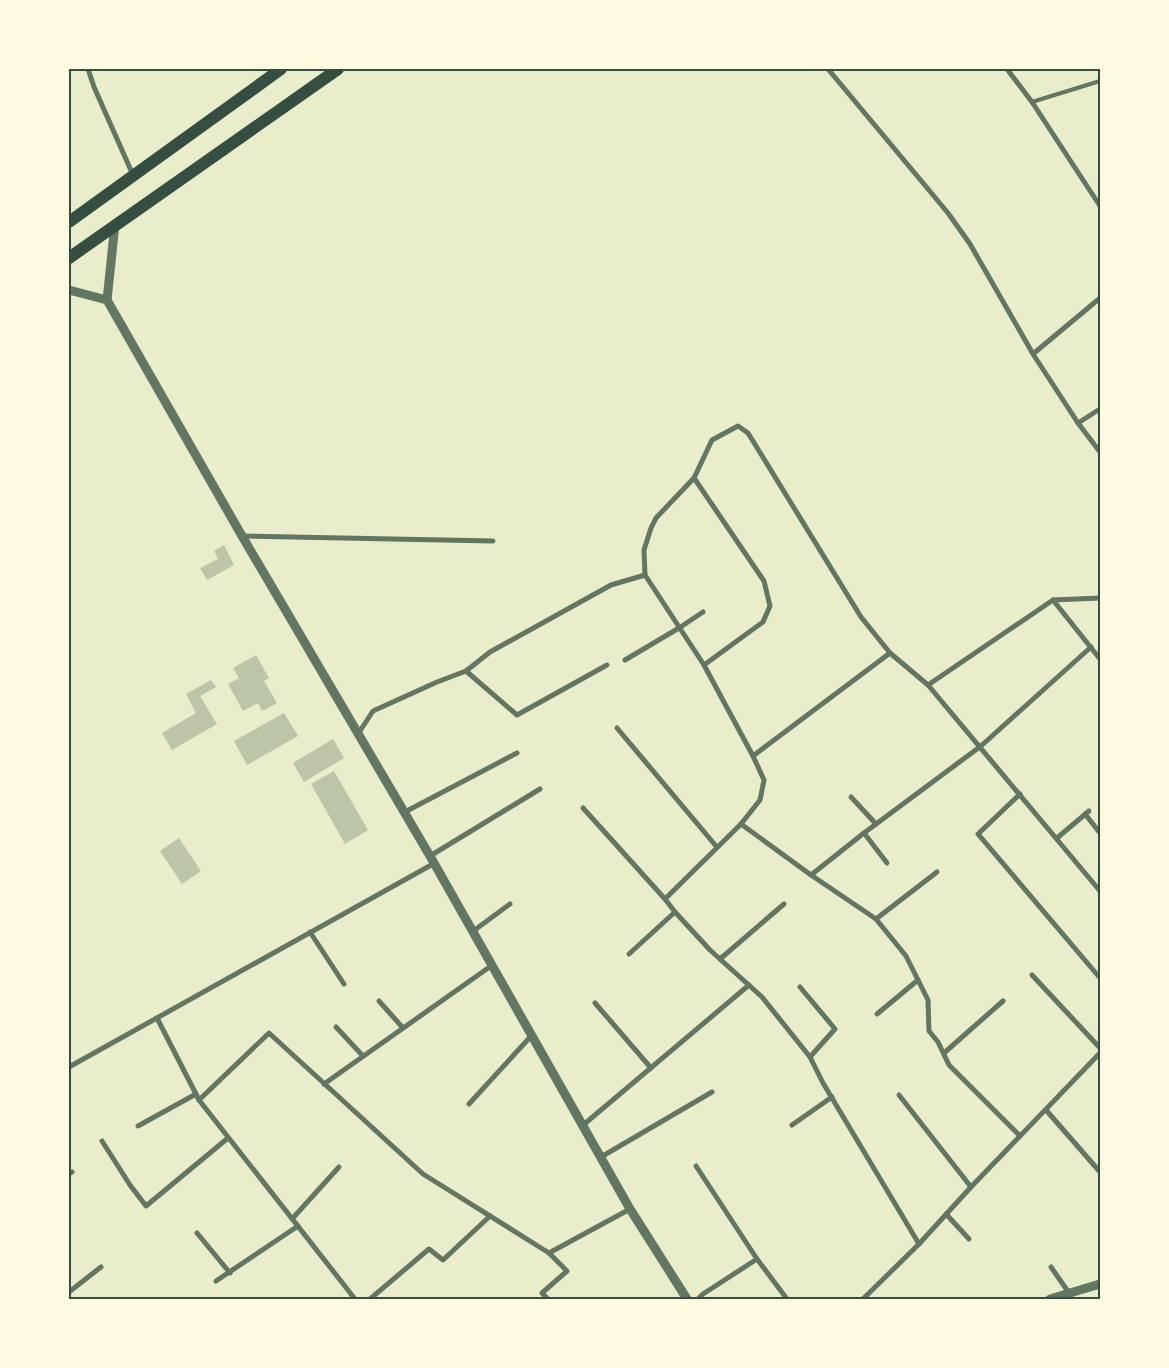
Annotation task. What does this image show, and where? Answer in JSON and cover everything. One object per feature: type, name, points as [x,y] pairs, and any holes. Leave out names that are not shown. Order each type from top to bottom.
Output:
[{"type":"main road","points":[[69,222],[281,69]]},
{"type":"main road","points":[[69,258],[338,69]]},
{"type":"street","points":[[88,69],[94,87],[133,175]]},
{"type":"street","points":[[828,69],[948,213],[970,244],[1033,354],[1078,423],[1100,452]]},
{"type":"street","points":[[1007,69],[1032,102],[1100,206]]},
{"type":"street","points":[[116,224],[107,300],[532,1035],[630,1209],[687,1299]]},
{"type":"street","points":[[69,290],[107,300]]},
{"type":"street","points":[[1033,354],[1100,298]]},
{"type":"street","points":[[1078,423],[1100,409]]},
{"type":"street","points":[[665,899],[716,846],[741,824],[760,800],[764,780],[704,665],[645,575],[644,550],[656,518],[694,478],[712,440],[738,426],[748,433],[861,617],[890,653],[928,685],[981,746],[1100,891]]},
{"type":"street","points":[[694,478],[764,581],[770,606],[763,622],[704,665]]},
{"type":"street","points":[[242,536],[493,541]]},
{"type":"street","points":[[358,734],[373,711],[466,671],[490,652],[611,585],[645,575]]},
{"type":"street","points":[[928,685],[1052,600],[1100,598]]},
{"type":"street","points":[[1052,600],[1100,659]]},
{"type":"street","points":[[625,660],[680,628],[703,612]]},
{"type":"street","points":[[811,875],[981,746],[1091,647]]},
{"type":"street","points":[[753,756],[890,653]]},
{"type":"street","points":[[466,671],[517,715],[606,665]]},
{"type":"street","points":[[617,728],[716,846]]},
{"type":"street","points":[[403,813],[517,753]]},
{"type":"street","points":[[69,1067],[310,932],[431,860],[540,789]]},
{"type":"street","points":[[1020,794],[978,834],[1100,978]]},
{"type":"street","points":[[851,797],[876,824]]},
{"type":"street","points":[[583,808],[675,912],[775,1012],[810,1057],[918,1244]]},
{"type":"street","points":[[1057,838],[1087,812],[1100,833]]},
{"type":"street","points":[[741,824],[876,919],[906,956],[928,1000],[929,1031],[938,1042],[949,1065],[1020,1136]]},
{"type":"street","points":[[864,833],[887,863]]},
{"type":"street","points":[[876,919],[937,872]]},
{"type":"street","points":[[472,932],[510,904]]},
{"type":"street","points":[[720,959],[784,904]]},
{"type":"street","points":[[629,954],[675,912]]},
{"type":"street","points":[[310,932],[344,984]]},
{"type":"street","points":[[324,1084],[491,966]]},
{"type":"street","points":[[1032,975],[1100,1048]]},
{"type":"street","points":[[876,1014],[918,980]]},
{"type":"street","points":[[582,1126],[749,986]]},
{"type":"street","points":[[800,987],[834,1029],[810,1057]]},
{"type":"street","points":[[379,1001],[403,1028]]},
{"type":"street","points":[[944,1053],[1003,1001]]},
{"type":"street","points":[[595,1003],[651,1068]]},
{"type":"street","points":[[157,1018],[199,1100],[355,1299]]},
{"type":"street","points":[[336,1027],[363,1056]]},
{"type":"street","points":[[199,1100],[269,1032],[423,1174],[549,1253],[568,1271],[542,1293],[548,1299]]},
{"type":"street","points":[[469,1104],[532,1035]]},
{"type":"street","points":[[863,1299],[1100,1053]]},
{"type":"street","points":[[601,1157],[712,1092]]},
{"type":"street","points":[[138,1126],[196,1094]]},
{"type":"street","points":[[899,1095],[971,1187]]},
{"type":"street","points":[[792,1125],[832,1097]]},
{"type":"street","points":[[1046,1110],[1100,1172]]},
{"type":"street","points":[[102,1141],[130,1186],[146,1206],[228,1138]]},
{"type":"street","points":[[696,1166],[757,1259],[787,1299]]},
{"type":"street","points":[[292,1219],[339,1167]]},
{"type":"street","points":[[549,1253],[630,1209]]},
{"type":"street","points":[[946,1214],[969,1240]]},
{"type":"street","points":[[370,1299],[429,1249],[443,1260],[490,1216]]},
{"type":"street","points":[[216,1281],[298,1226]]},
{"type":"street","points":[[198,1233],[230,1273]]},
{"type":"street","points":[[698,1299],[757,1259]]},
{"type":"street","points":[[69,1292],[101,1267]]},
{"type":"street","points":[[1051,1267],[1069,1293]]},
{"type":"street","points":[[1050,1299],[1100,1284]]},
{"type":"lane","points":[[1032,102],[1100,81]]},
{"type":"building","points":[[224,545],[234,565],[207,580],[200,568],[218,559],[214,551]]},
{"type":"building","points":[[256,655],[269,678],[264,681],[277,703],[262,711],[258,703],[243,711],[228,684],[239,678],[233,668]]},
{"type":"building","points":[[211,680],[216,687],[200,696],[217,724],[172,750],[162,733],[196,713],[186,694]]},
{"type":"building","points":[[284,713],[298,736],[247,765],[234,741]]},
{"type":"building","points":[[333,739],[344,758],[304,782],[293,763]]},
{"type":"building","points":[[334,771],[368,830],[345,844],[311,784]]},
{"type":"building","points":[[179,838],[201,871],[182,884],[160,851]]}]
